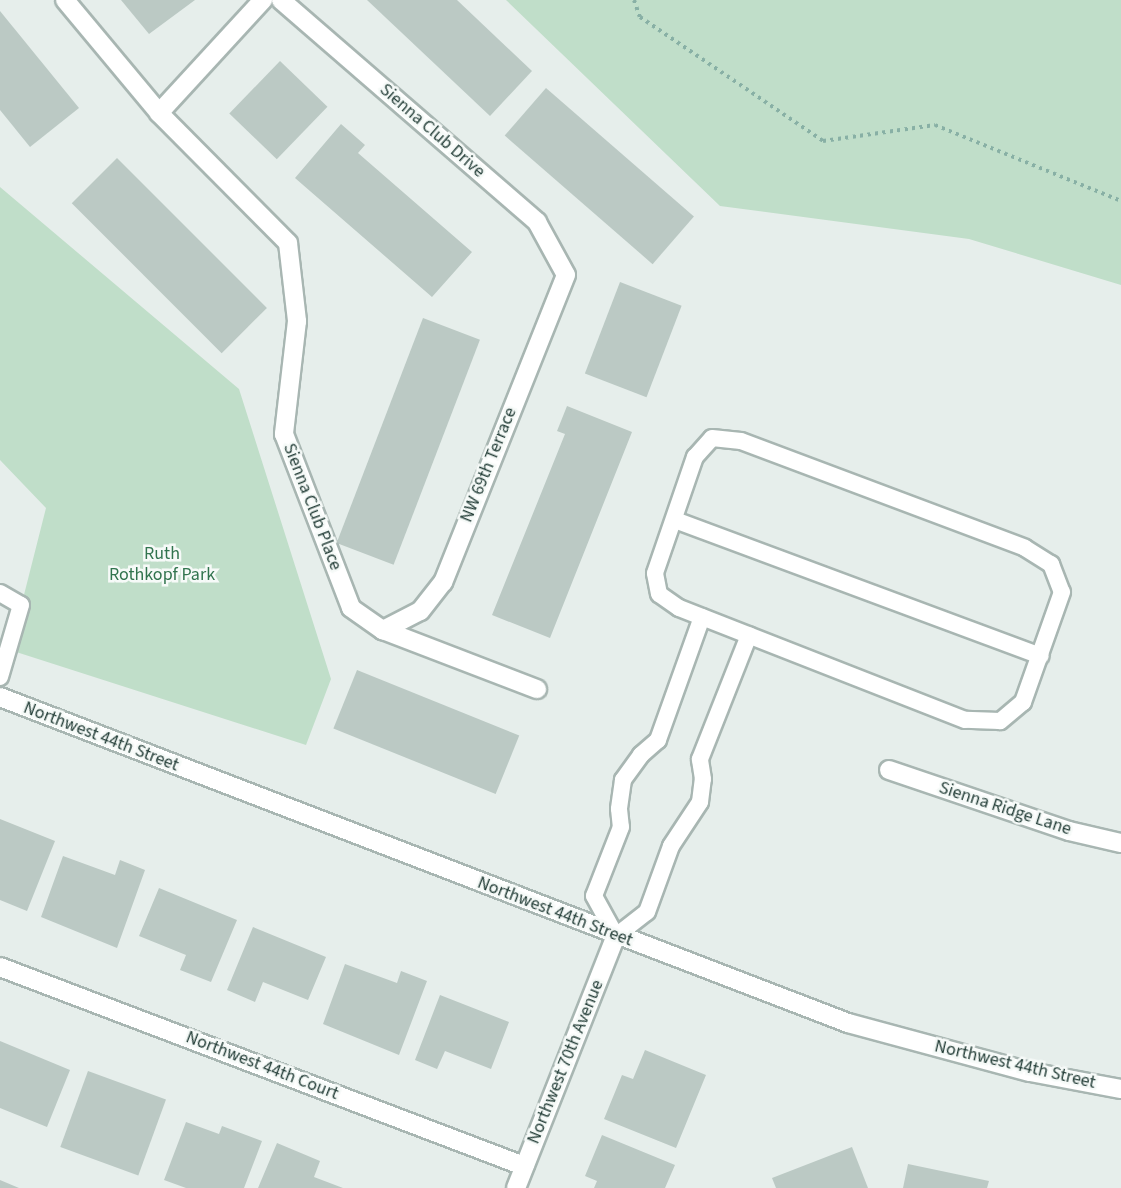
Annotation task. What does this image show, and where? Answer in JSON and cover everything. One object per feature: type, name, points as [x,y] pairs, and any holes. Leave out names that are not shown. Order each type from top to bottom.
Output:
[{"type":"street","name":"Sienna Club Place","points":[[65,0],[159,113],[288,243],[297,321],[284,434],[351,608],[383,630],[537,689]]},
{"type":"street","points":[[159,113],[263,0]]},
{"type":"street","name":"Sienna Club Drive","points":[[281,0],[537,222],[566,275]]},
{"type":"street","name":"NW 69th Terrace","points":[[383,630],[420,610],[443,582],[566,275]]},
{"type":"street","name":"Northwest 44th Street","points":[[0,697],[616,936],[848,1023],[1030,1072],[1121,1089]]},
{"type":"street","name":"Sienna Ridge Lane","points":[[889,770],[1069,831],[1121,843]]},
{"type":"street","name":"Northwest 70th Avenue","points":[[516,1188],[616,936]]},
{"type":"street","name":"Northwest 44th Court","points":[[0,967],[524,1166]]},
{"type":"lane","points":[[712,438],[741,441],[1025,548],[1051,564],[1062,592],[1023,702],[1000,721],[965,720],[702,617],[659,594],[655,573],[675,520],[695,457],[712,438]]},
{"type":"lane","points":[[675,520],[1040,656]]},
{"type":"lane","points":[[0,593],[21,605],[0,677]]},
{"type":"lane","points":[[702,617],[658,740],[640,755],[623,780],[619,809],[621,827],[594,896],[616,936],[647,912],[671,846],[700,802],[703,778],[700,759],[749,635]]},
{"type":"path","points":[[634,0],[640,17],[823,141],[935,125],[1121,201]]},
{"type":"green space","points":[[506,0],[1121,0],[1121,285],[969,239],[720,206]]},
{"type":"green space","name":"Ruth Rothkopf Park","points":[[0,187],[239,389],[331,679],[306,745],[10,650],[46,508],[0,460]]},
{"type":"building","points":[[121,0],[195,0],[149,34]]},
{"type":"building","points":[[367,0],[457,0],[532,71],[490,116]]},
{"type":"building","points":[[0,11],[79,108],[30,147],[0,110]]},
{"type":"building","points":[[280,61],[327,107],[277,159],[229,114]]},
{"type":"building","points":[[546,88],[694,217],[653,264],[505,136]]},
{"type":"building","points":[[341,124],[365,145],[358,153],[472,252],[432,297],[295,178]]},
{"type":"building","points":[[117,158],[267,308],[222,353],[72,203]]},
{"type":"building","points":[[620,282],[682,306],[646,397],[585,373]]},
{"type":"building","points":[[423,318],[480,340],[394,565],[337,543]]},
{"type":"building","points":[[567,406],[632,432],[550,638],[492,615],[565,434],[557,431]]},
{"type":"building","points":[[357,670],[519,736],[496,794],[333,728]]},
{"type":"building","points":[[0,819],[55,841],[27,911],[0,900]]},
{"type":"building","points":[[63,856],[115,875],[120,860],[145,870],[117,948],[41,917]]},
{"type":"building","points":[[159,888],[237,920],[211,982],[180,970],[186,955],[139,936]]},
{"type":"building","points":[[253,927],[326,957],[308,1000],[263,982],[255,1002],[227,990]]},
{"type":"building","points":[[345,964],[397,983],[401,971],[427,981],[399,1055],[323,1024]]},
{"type":"building","points":[[440,995],[509,1022],[491,1069],[445,1051],[437,1069],[415,1060]]},
{"type":"building","points":[[0,1041],[70,1070],[47,1127],[0,1108]]},
{"type":"building","points":[[645,1050],[706,1075],[676,1148],[604,1119],[622,1075],[633,1079]]},
{"type":"building","points":[[88,1071],[166,1099],[138,1176],[60,1147]]},
{"type":"building","points":[[186,1122],[219,1134],[222,1126],[262,1141],[244,1188],[186,1188],[164,1180]]},
{"type":"building","points":[[602,1135],[675,1165],[665,1188],[594,1188],[597,1181],[585,1176]]},
{"type":"building","points":[[277,1143],[320,1161],[314,1177],[343,1188],[258,1188]]},
{"type":"building","points":[[852,1147],[868,1188],[776,1188],[772,1178]]},
{"type":"building","points":[[908,1164],[989,1181],[987,1188],[903,1188]]},
{"type":"building","points":[[0,1180],[19,1188],[0,1188]]}]
